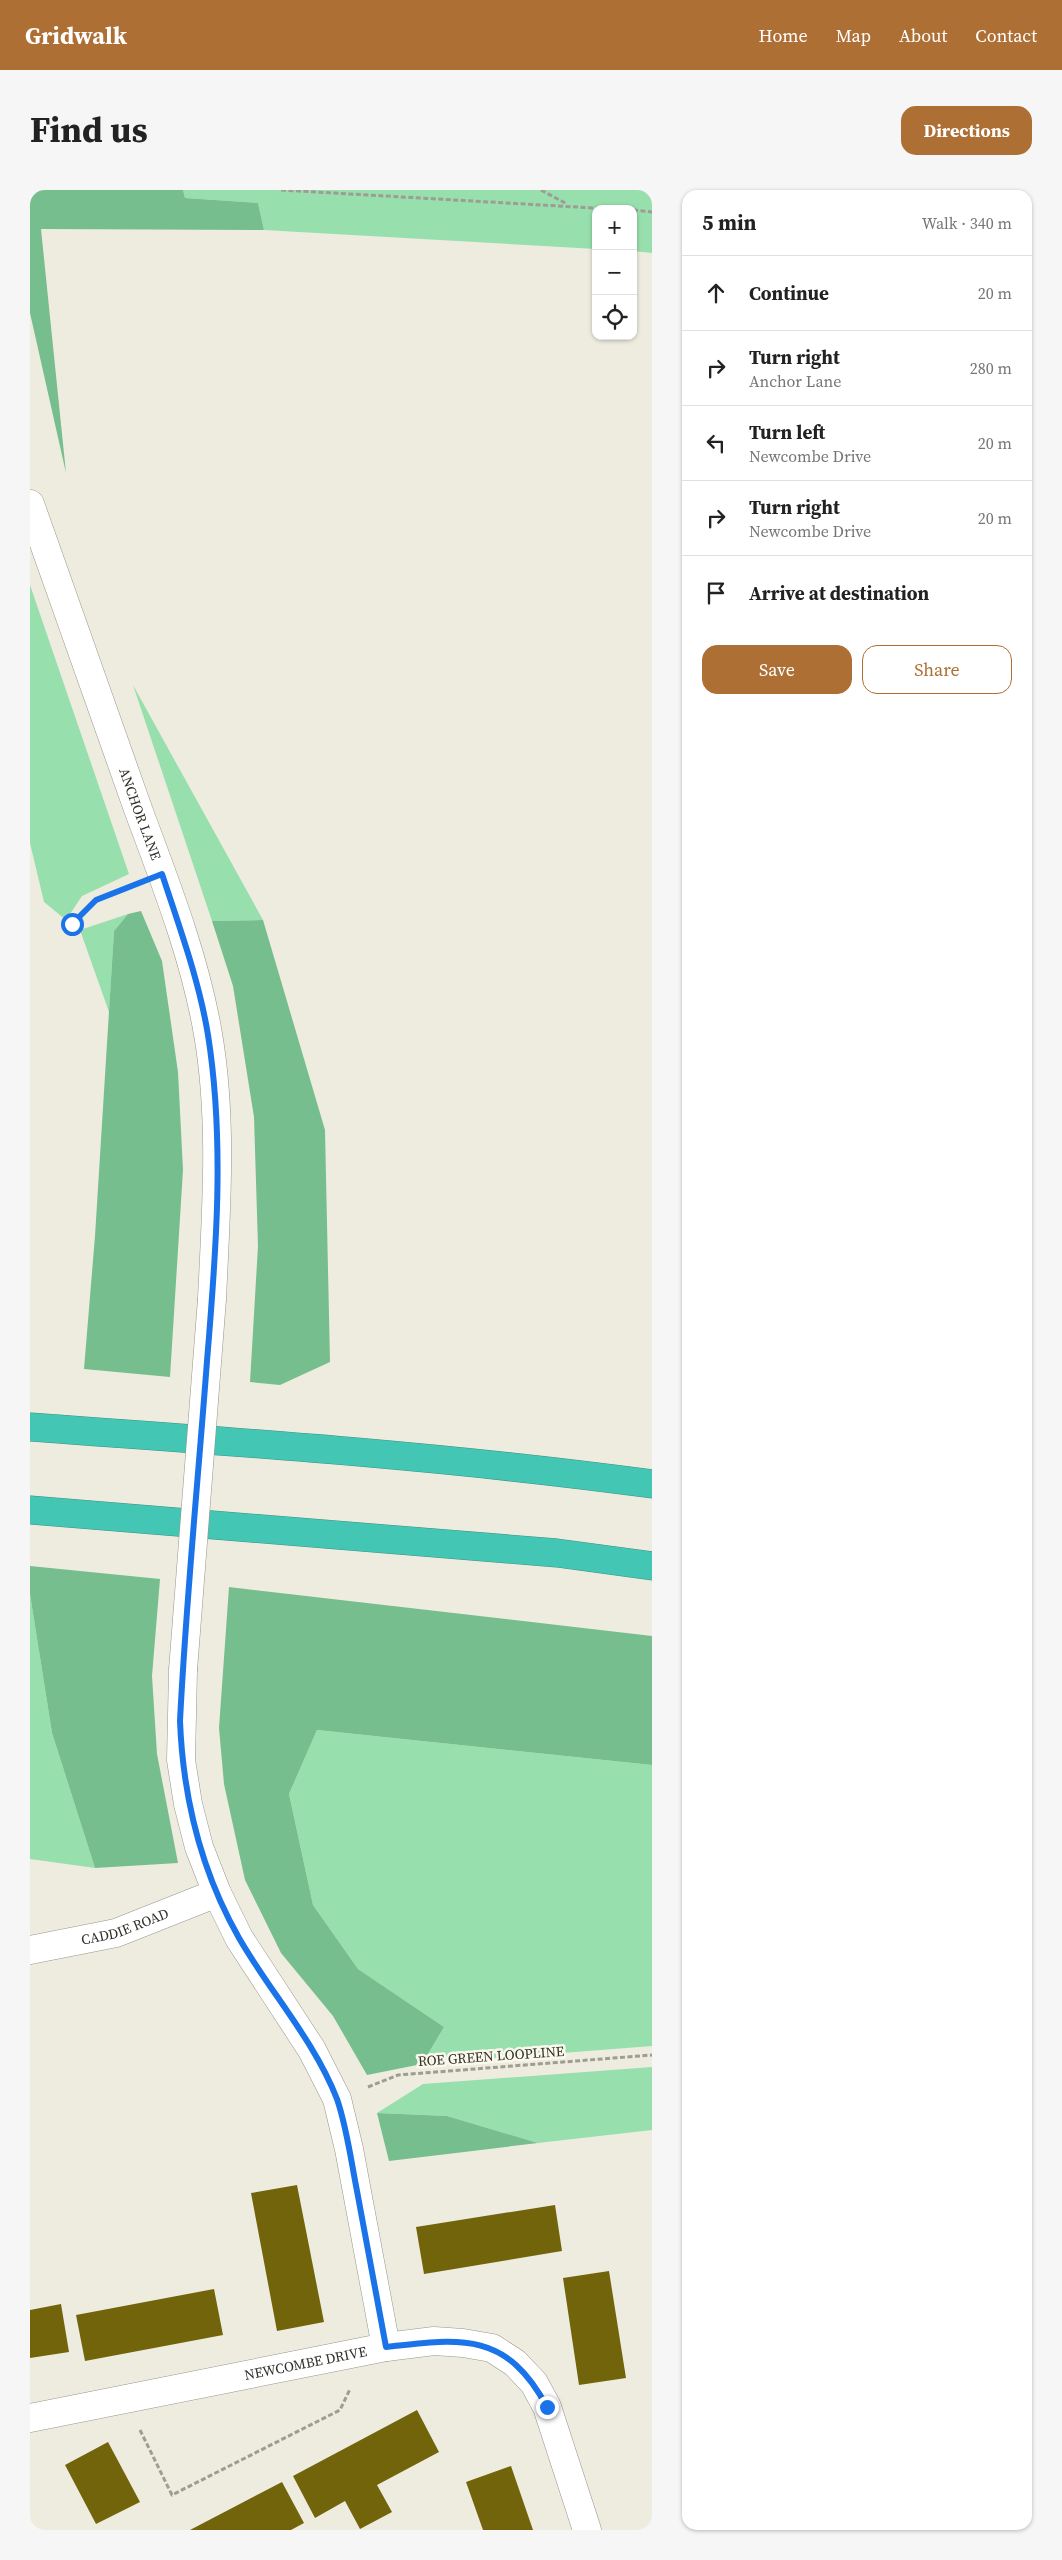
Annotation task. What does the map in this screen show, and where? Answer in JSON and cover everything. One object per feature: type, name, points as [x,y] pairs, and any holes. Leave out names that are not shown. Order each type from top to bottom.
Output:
[{"type":"highway","points":[[30,1427],[256,1443],[570,1473],[652,1484]]},
{"type":"highway","points":[[30,1510],[556,1553],[652,1566]]},
{"type":"street","name":"ANCHOR LANE","points":[[30,504],[162,874],[186,949],[208,1034],[216,1123],[216,1187],[212,1300],[182,1670],[181,1760],[186,1795],[199,1848],[217,1893],[239,1938],[312,2050],[337,2099],[349,2149],[377,2349]]},
{"type":"street","name":"CADDIE ROAD","points":[[30,1950],[116,1933],[217,1893]]},
{"type":"street","name":"NEWCOMBE DRIVE","points":[[30,2418],[377,2349],[434,2341],[492,2348],[515,2363],[534,2383],[547,2407],[587,2530]]},
{"type":"path","points":[[281,190],[592,208]]},
{"type":"path","points":[[541,190],[570,206]]},
{"type":"path","points":[[637,210],[652,212]]},
{"type":"path","points":[[72,924],[96,900],[162,874]]},
{"type":"path","name":"ROE GREEN LOOPLINE","points":[[337,2099],[398,2075],[652,2055]]},
{"type":"path","points":[[124,2398],[172,2495],[340,2410],[377,2349]]},
{"type":"green space","points":[[30,190],[183,190],[185,198],[258,203],[264,230],[41,229],[66,473],[30,313]]},
{"type":"green space","points":[[183,190],[652,190],[652,253],[637,251],[637,205],[592,205],[592,249],[264,230],[258,203],[185,198]]},
{"type":"green space","points":[[30,585],[129,874],[82,896],[66,920],[44,902],[30,843]]},
{"type":"green space","points":[[133,685],[263,920],[212,921]]},
{"type":"green space","points":[[141,911],[162,961],[178,1072],[183,1170],[170,1377],[84,1369],[95,1236],[114,931],[128,914]]},
{"type":"green space","points":[[128,914],[114,931],[109,1012],[80,930]]},
{"type":"green space","points":[[263,920],[325,1130],[330,1362],[280,1385],[250,1382],[258,1246],[254,1117],[233,986],[212,921]]},
{"type":"green space","points":[[30,1566],[160,1579],[152,1676],[157,1754],[178,1863],[95,1868],[52,1733],[30,1594]]},
{"type":"green space","points":[[229,1587],[652,1636],[652,1765],[317,1730],[289,1794],[313,1905],[358,1969],[444,2027],[422,2064],[367,2075],[333,2016],[281,1953],[245,1880],[224,1784],[219,1728]]},
{"type":"green space","points":[[30,1594],[52,1733],[95,1868],[30,1859]]},
{"type":"green space","points":[[317,1730],[652,1765],[652,2046],[422,2064],[444,2027],[358,1969],[313,1905],[289,1794]]},
{"type":"green space","points":[[652,2067],[652,2130],[538,2143],[447,2116],[377,2113],[423,2084]]},
{"type":"green space","points":[[377,2113],[447,2116],[538,2143],[389,2161]]},
{"type":"building","points":[[297,2185],[324,2322],[277,2331],[251,2193]]},
{"type":"building","points":[[555,2205],[562,2251],[424,2274],[416,2227]]},
{"type":"building","points":[[609,2271],[626,2378],[579,2385],[563,2278]]},
{"type":"building","points":[[214,2289],[223,2335],[85,2361],[76,2315]]},
{"type":"building","points":[[61,2304],[69,2352],[30,2358],[30,2310]]},
{"type":"building","points":[[417,2410],[439,2452],[377,2485],[392,2512],[360,2529],[345,2501],[315,2518],[293,2476]]},
{"type":"building","points":[[108,2442],[140,2502],[96,2524],[65,2465]]},
{"type":"building","points":[[511,2466],[533,2530],[483,2530],[466,2482]]},
{"type":"building","points":[[282,2482],[304,2523],[291,2530],[190,2530]]},
{"type":"route","points":[[72,924],[96,900],[162,874],[186,949],[208,1034],[215,1114],[216,1187],[212,1300],[182,1670],[180,1721],[181,1760],[188,1804],[199,1848],[217,1893],[239,1938],[312,2050],[337,2099],[349,2149],[386,2347],[434,2341],[492,2348],[515,2363],[534,2383],[547,2407]]}]
